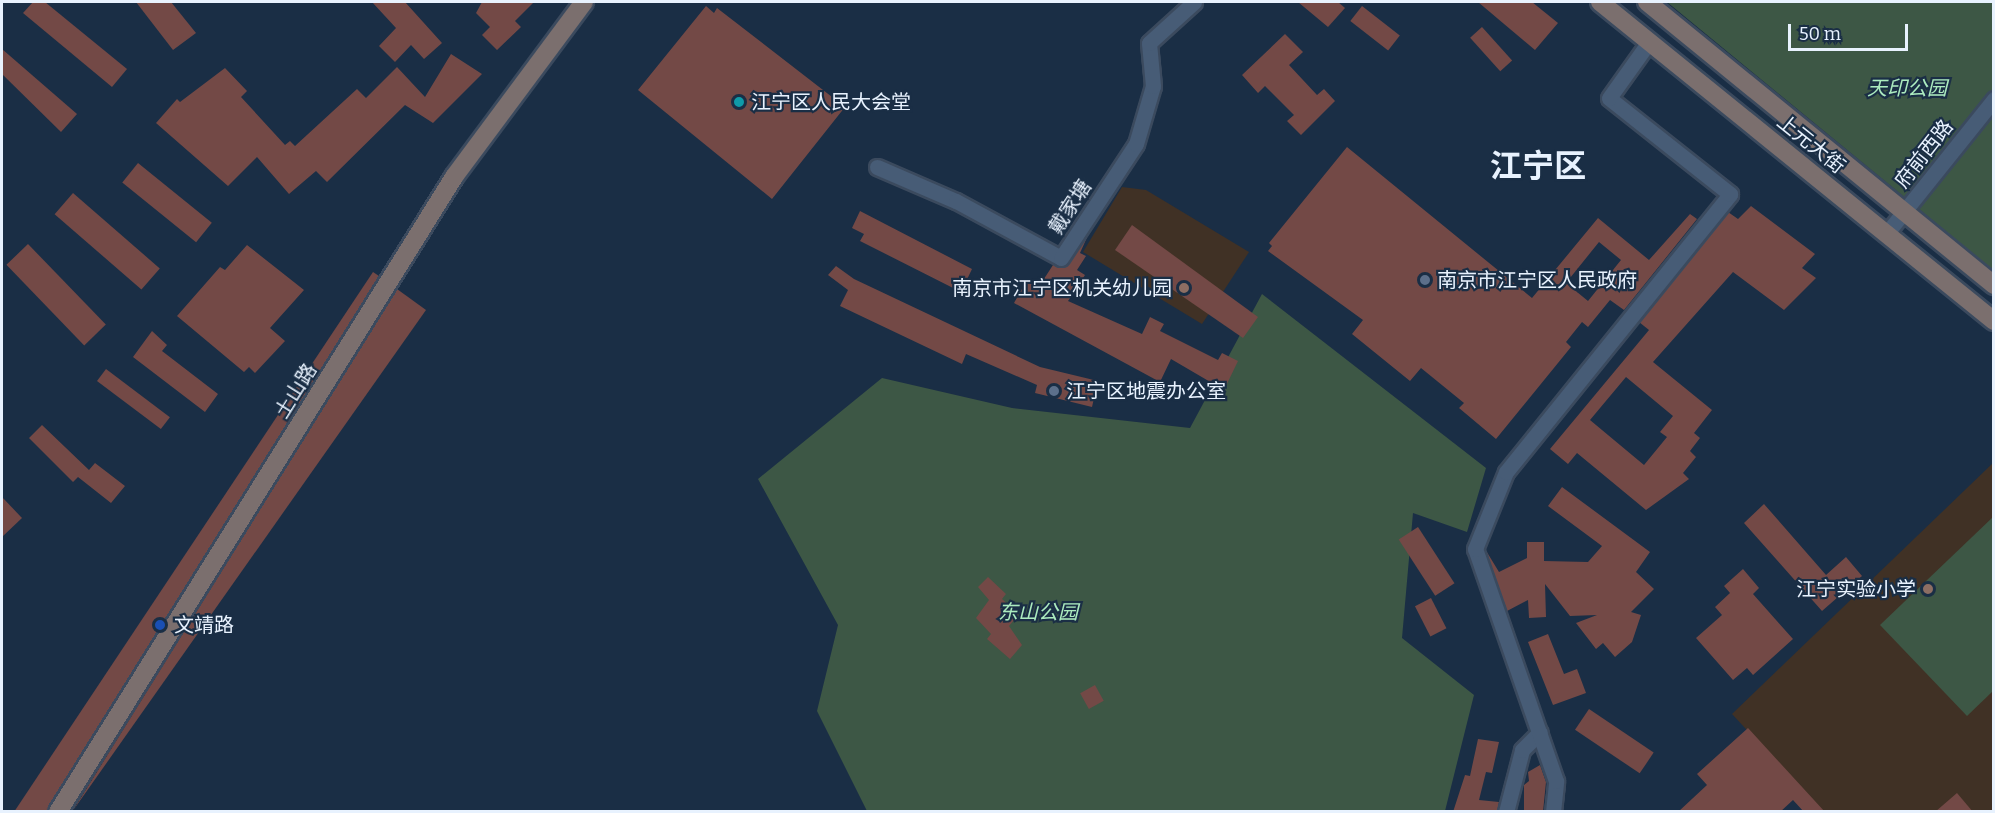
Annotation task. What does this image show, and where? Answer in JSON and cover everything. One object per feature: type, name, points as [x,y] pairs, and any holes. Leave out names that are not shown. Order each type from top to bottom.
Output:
[{"type":"street","name":"土山路","points":[[58,812],[454,177],[584,2]]},
{"type":"street","name":"戴家塘","points":[[877,167],[956,201],[1061,258],[1136,144],[1153,86],[1149,43],[1194,2]]},
{"type":"street","name":"上元大街","points":[[1600,2],[1994,321]]},
{"type":"street","name":"上元大街","points":[[1647,2],[1994,285]]},
{"type":"street","points":[[1553,812],[1556,781],[1474,549],[1506,472],[1730,194],[1609,98],[1649,42]]},
{"type":"street","name":"府前西路","points":[[1886,234],[1994,99]]},
{"type":"street","points":[[1506,812],[1522,750],[1540,732]]},
{"type":"shaded area","name":"南京市江宁区机关幼儿园","points":[[1122,187],[1146,190],[1249,252],[1202,324],[1083,252]]},
{"type":"shaded area","name":"江宁实验小学","points":[[1993,463],[1993,811],[1822,811],[1732,714]]},
{"type":"green space","name":"天印公园","points":[[1667,2],[1993,2],[1993,270]]},
{"type":"green space","name":"东山公园","points":[[1262,294],[1486,468],[1467,532],[1413,513],[1402,638],[1474,695],[1445,811],[867,811],[817,711],[838,625],[758,479],[882,378],[1012,408],[1190,428]]},
{"type":"green space","points":[[1993,517],[1993,691],[1967,716],[1880,625]]},
{"type":"building","points":[[33,2],[45,2],[127,69],[112,87],[23,13]]},
{"type":"building","points":[[136,2],[171,2],[196,33],[173,50]]},
{"type":"building","points":[[372,2],[405,2],[442,43],[424,59],[411,45],[395,62],[379,46],[396,28]]},
{"type":"building","points":[[482,2],[534,2],[515,21],[521,27],[497,50],[482,35],[490,27],[476,13]]},
{"type":"building","points":[[1298,2],[1338,2],[1345,8],[1328,27]]},
{"type":"building","points":[[1478,2],[1532,2],[1558,23],[1535,50]]},
{"type":"building","name":"江宁区人民大会堂","points":[[706,6],[714,13],[717,8],[845,107],[772,199],[638,90]]},
{"type":"building","points":[[1362,6],[1400,36],[1388,51],[1350,21]]},
{"type":"building","points":[[1482,27],[1512,60],[1500,71],[1470,38]]},
{"type":"building","points":[[1285,34],[1303,52],[1289,65],[1317,95],[1324,89],[1335,101],[1301,135],[1287,121],[1294,115],[1265,86],[1258,93],[1242,75]]},
{"type":"building","points":[[2,49],[77,114],[61,132],[2,74]]},
{"type":"building","points":[[451,54],[482,74],[433,123],[405,105],[327,182],[316,171],[289,194],[257,157],[228,186],[156,123],[177,99],[180,102],[225,68],[247,91],[241,97],[285,145],[290,141],[295,146],[357,89],[366,98],[397,67],[425,97]]},
{"type":"building","points":[[1347,147],[1532,298],[1598,218],[1649,260],[1690,214],[1697,219],[1624,310],[1610,300],[1588,327],[1582,322],[1566,342],[1571,347],[1496,439],[1459,408],[1464,403],[1421,368],[1410,381],[1352,334],[1363,320],[1268,251],[1272,246],[1269,243]],"holes":[[[1599,242],[1621,260],[1588,301],[1566,283]]]},
{"type":"building","points":[[138,163],[212,223],[196,242],[122,182]]},
{"type":"building","points":[[73,193],[160,268],[141,290],[55,214]]},
{"type":"building","points":[[1751,206],[1815,254],[1802,268],[1816,278],[1784,310],[1733,272],[1653,362],[1712,410],[1694,433],[1700,438],[1690,451],[1696,457],[1683,473],[1689,479],[1646,510],[1577,453],[1568,464],[1550,449],[1649,330],[1639,322],[1728,212],[1738,219]],"holes":[[[1626,377],[1673,416],[1660,432],[1667,437],[1644,465],[1590,420]]]},
{"type":"building","points":[[860,211],[972,269],[961,292],[860,241],[864,234],[852,228]]},
{"type":"building","points":[[1132,225],[1258,317],[1243,338],[1115,250]]},
{"type":"building","points":[[1089,233],[1080,253],[1086,256],[1077,270],[1085,275],[1068,301],[1142,334],[1150,317],[1164,324],[1160,331],[1218,360],[1222,353],[1238,361],[1224,390],[1171,359],[1160,382],[1014,303],[1028,278],[1040,285],[1053,265],[1069,264]]},
{"type":"building","points":[[28,244],[106,325],[84,345],[6,265]]},
{"type":"building","points":[[247,245],[304,290],[270,328],[285,341],[255,373],[249,367],[244,372],[177,316],[220,267],[225,270]]},
{"type":"building","points":[[836,266],[854,279],[1040,367],[1098,381],[1092,407],[1035,393],[1037,385],[966,354],[962,364],[840,306],[848,290],[828,275]]},
{"type":"building","points":[[373,272],[379,276],[47,812],[14,812]]},
{"type":"building","points":[[397,289],[426,310],[72,812]]},
{"type":"building","points":[[152,331],[167,345],[162,351],[218,394],[205,412],[133,357]]},
{"type":"building","points":[[106,369],[170,417],[161,429],[97,381]]},
{"type":"building","points":[[42,425],[89,470],[95,463],[125,486],[111,503],[78,477],[73,482],[29,438]]},
{"type":"building","points":[[1562,487],[1650,552],[1636,572],[1654,589],[1631,612],[1641,615],[1632,642],[1615,657],[1603,643],[1596,649],[1576,623],[1597,615],[1570,616],[1545,584],[1546,617],[1529,618],[1528,600],[1507,611],[1485,549],[1499,572],[1527,558],[1527,542],[1544,542],[1544,561],[1588,562],[1602,546],[1548,506]]},
{"type":"building","points":[[2,497],[22,518],[2,537]]},
{"type":"building","points":[[1764,504],[1826,575],[1846,557],[1862,576],[1822,611],[1744,523]]},
{"type":"building","points":[[1418,527],[1454,583],[1435,596],[1399,540]]},
{"type":"building","points":[[1743,569],[1759,588],[1753,594],[1793,639],[1753,675],[1747,668],[1733,680],[1696,638],[1722,615],[1715,607],[1730,593],[1724,586]]},
{"type":"building","points":[[988,577],[1006,594],[1002,599],[1019,614],[1009,626],[1022,645],[1010,659],[987,639],[991,634],[976,618],[989,600],[978,587]]},
{"type":"building","points":[[1431,598],[1446,628],[1430,636],[1415,606]]},
{"type":"building","points":[[1548,634],[1564,674],[1577,669],[1586,693],[1553,705],[1528,642]]},
{"type":"building","points":[[1095,685],[1104,701],[1089,709],[1080,693]]},
{"type":"building","points":[[1589,709],[1654,753],[1640,773],[1575,730]]},
{"type":"building","points":[[1748,728],[1825,812],[1804,812],[1793,800],[1780,812],[1678,812],[1707,785],[1697,774]]},
{"type":"building","points":[[1478,739],[1499,742],[1492,773],[1486,772],[1479,800],[1499,802],[1497,812],[1453,812],[1465,775],[1470,776]]},
{"type":"building","points":[[1540,765],[1546,782],[1543,812],[1524,812],[1524,785],[1529,781],[1528,772]]},
{"type":"building","points":[[1957,793],[1973,812],[1935,812]]},
{"type":"place","name":"江宁区人民大会堂","points":[[739,102]]},
{"type":"place","name":"南京市江宁区人民政府","points":[[1425,280]]},
{"type":"place","name":"南京市江宁区机关幼儿园","points":[[1184,288]]},
{"type":"place","name":"江宁区地震办公室","points":[[1054,391]]},
{"type":"place","name":"江宁实验小学","points":[[1928,589]]},
{"type":"place","name":"文靖路","points":[[160,625]]},
{"type":"district","name":"江宁区","points":[[1538,166]]}]
